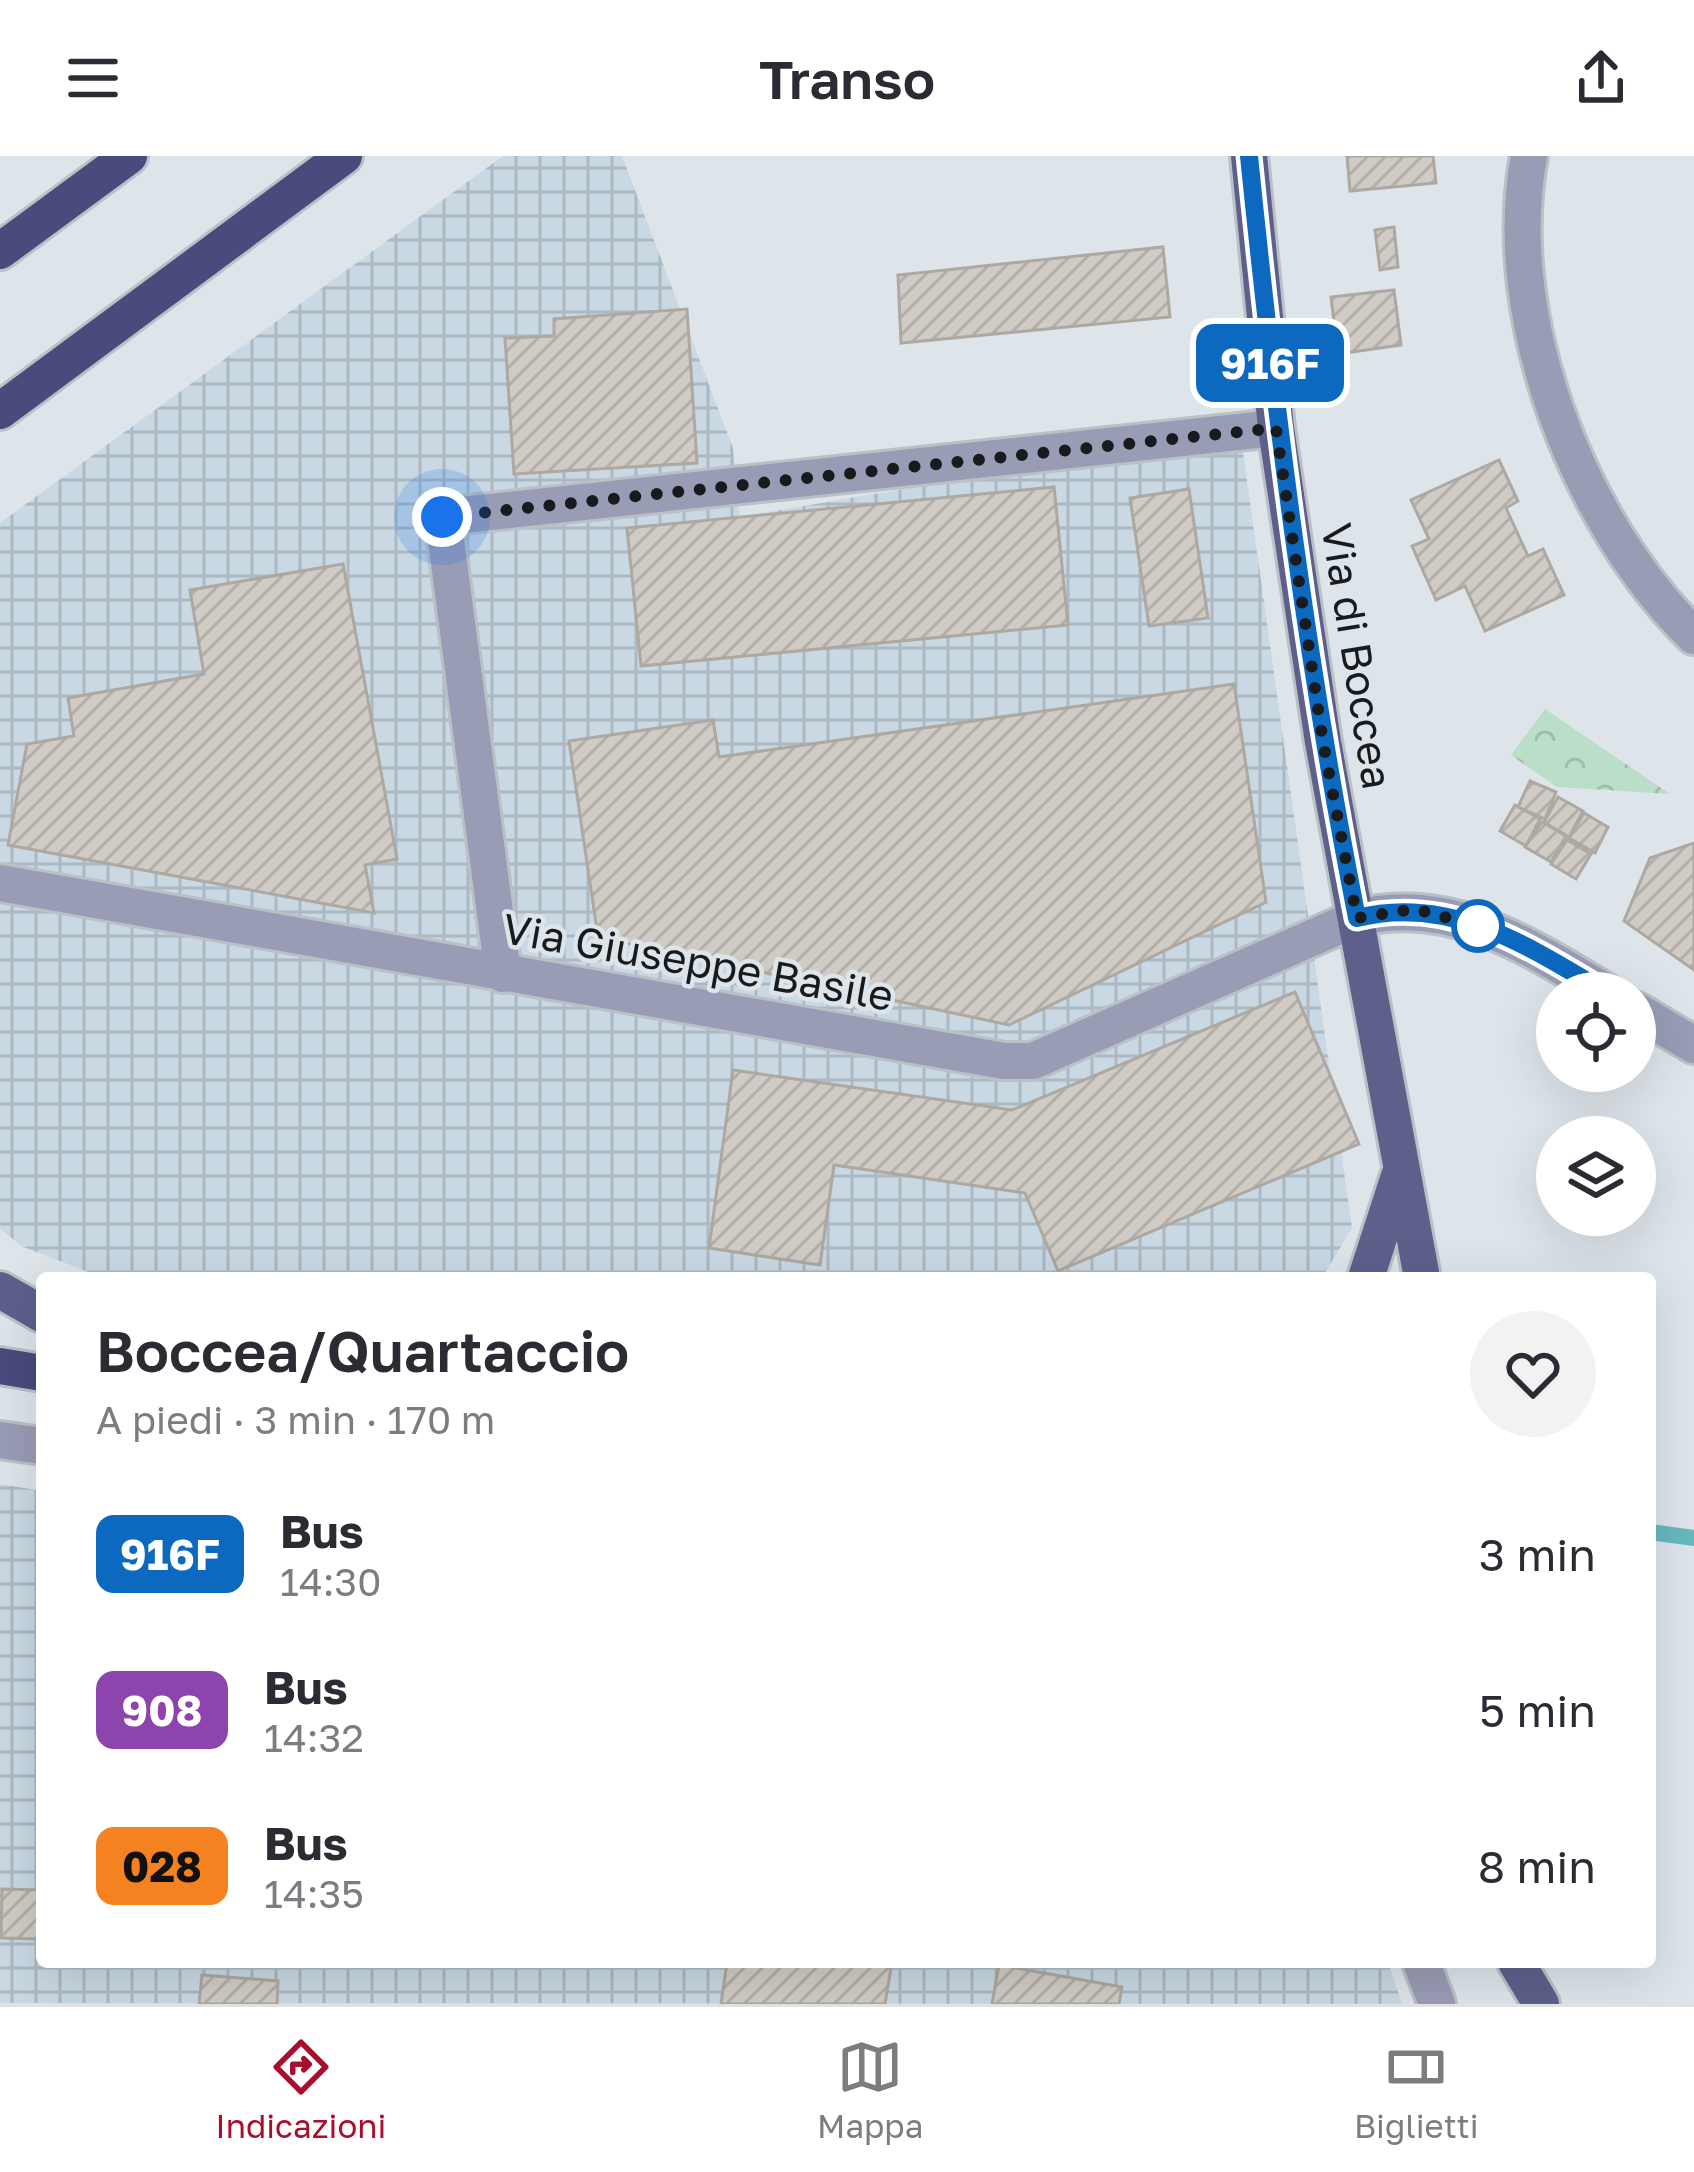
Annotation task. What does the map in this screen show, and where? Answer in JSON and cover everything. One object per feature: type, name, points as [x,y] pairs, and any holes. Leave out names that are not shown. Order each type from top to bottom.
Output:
[{"type":"highway","points":[[0,251],[129,156]]},
{"type":"highway","points":[[0,411],[344,156]]},
{"type":"highway","points":[[0,1366],[36,1371]]},
{"type":"main road","name":"Via di Boccea","points":[[1249,156],[1276,428],[1323,742],[1420,1272]]},
{"type":"main road","name":"Via di Boccea","points":[[1368,1272],[1401,1167]]},
{"type":"main road","points":[[0,1290],[36,1311]]},
{"type":"main road","points":[[1520,1968],[1545,2004]]},
{"type":"main road","points":[[1542,1968],[1545,2004]]},
{"type":"street","points":[[1529,156],[1520,255],[1524,294],[1544,375],[1625,552],[1694,637]]},
{"type":"street","points":[[503,974],[442,517],[1276,428]]},
{"type":"street","name":"Via Giuseppe Basile","points":[[0,883],[1018,1062],[1033,1061],[1357,918],[1390,909],[1447,915],[1515,940],[1571,972]]},
{"type":"street","points":[[1656,1022],[1694,1045]]},
{"type":"street","points":[[0,1440],[36,1445]]},
{"type":"street","points":[[1423,1968],[1437,2004]]},
{"type":"street","points":[[1534,1968],[1545,2004]]},
{"type":"shaded area","points":[[503,156],[622,156],[733,448],[740,517],[1240,431],[1352,1228],[1326,1272],[88,1272],[21,1246],[0,1228],[0,523]]},
{"type":"shaded area","points":[[0,1484],[36,1490],[36,1968],[1390,1968],[1402,2004],[0,2003]]},
{"type":"green space","points":[[1545,709],[1670,794],[1557,787],[1511,755]]},
{"type":"building","points":[[1347,156],[1433,156],[1436,183],[1350,191]]},
{"type":"building","points":[[1394,227],[1398,267],[1380,270],[1375,230]]},
{"type":"building","points":[[1163,247],[1170,317],[901,343],[898,275]]},
{"type":"building","points":[[1394,290],[1401,345],[1338,354],[1331,297]]},
{"type":"building","points":[[687,309],[697,463],[514,474],[505,338],[554,336],[554,319]]},
{"type":"building","points":[[1499,460],[1518,501],[1506,508],[1528,556],[1543,549],[1564,595],[1485,631],[1465,586],[1436,600],[1412,546],[1429,539],[1411,500]]},
{"type":"building","points":[[1054,487],[1068,625],[641,666],[627,528]]},
{"type":"building","points":[[1189,489],[1208,618],[1149,626],[1130,498]]},
{"type":"building","points":[[343,564],[397,859],[365,865],[374,913],[8,845],[27,744],[74,736],[68,698],[204,674],[190,590]]},
{"type":"building","points":[[1234,684],[1266,902],[1009,1025],[598,937],[569,741],[713,720],[719,757]]},
{"type":"building","points":[[1530,781],[1556,792],[1545,819],[1518,807]]},
{"type":"building","points":[[1558,797],[1583,811],[1569,837],[1544,822]]},
{"type":"building","points":[[1515,805],[1540,819],[1526,846],[1500,831]]},
{"type":"building","points":[[1584,813],[1608,827],[1595,853],[1569,838]]},
{"type":"building","points":[[1542,822],[1566,836],[1551,862],[1525,847]]},
{"type":"building","points":[[1567,840],[1591,854],[1576,879],[1551,864]]},
{"type":"building","points":[[1694,843],[1694,970],[1624,921],[1650,858]]},
{"type":"building","points":[[1295,992],[1359,1144],[1058,1271],[1025,1193],[834,1165],[820,1265],[709,1248],[733,1070],[1012,1110]]},
{"type":"building","points":[[2,1889],[36,1890],[36,1939],[1,1938]]},
{"type":"building","points":[[726,1968],[891,1968],[885,2004],[721,2004]]},
{"type":"building","points":[[998,1968],[1122,1987],[1119,2004],[992,2004]]},
{"type":"building","points":[[202,1975],[278,1981],[277,2004],[199,2004]]},
{"type":"waterway","points":[[1656,1533],[1694,1538]]},
{"type":"bus line","name":"916F","points":[[1249,156],[1276,428],[1323,742],[1357,918],[1390,909],[1447,915],[1515,940],[1574,972]]},
{"type":"route","points":[[442,517],[1276,428],[1323,742],[1357,918],[1390,909],[1415,909],[1478,926]]}]
